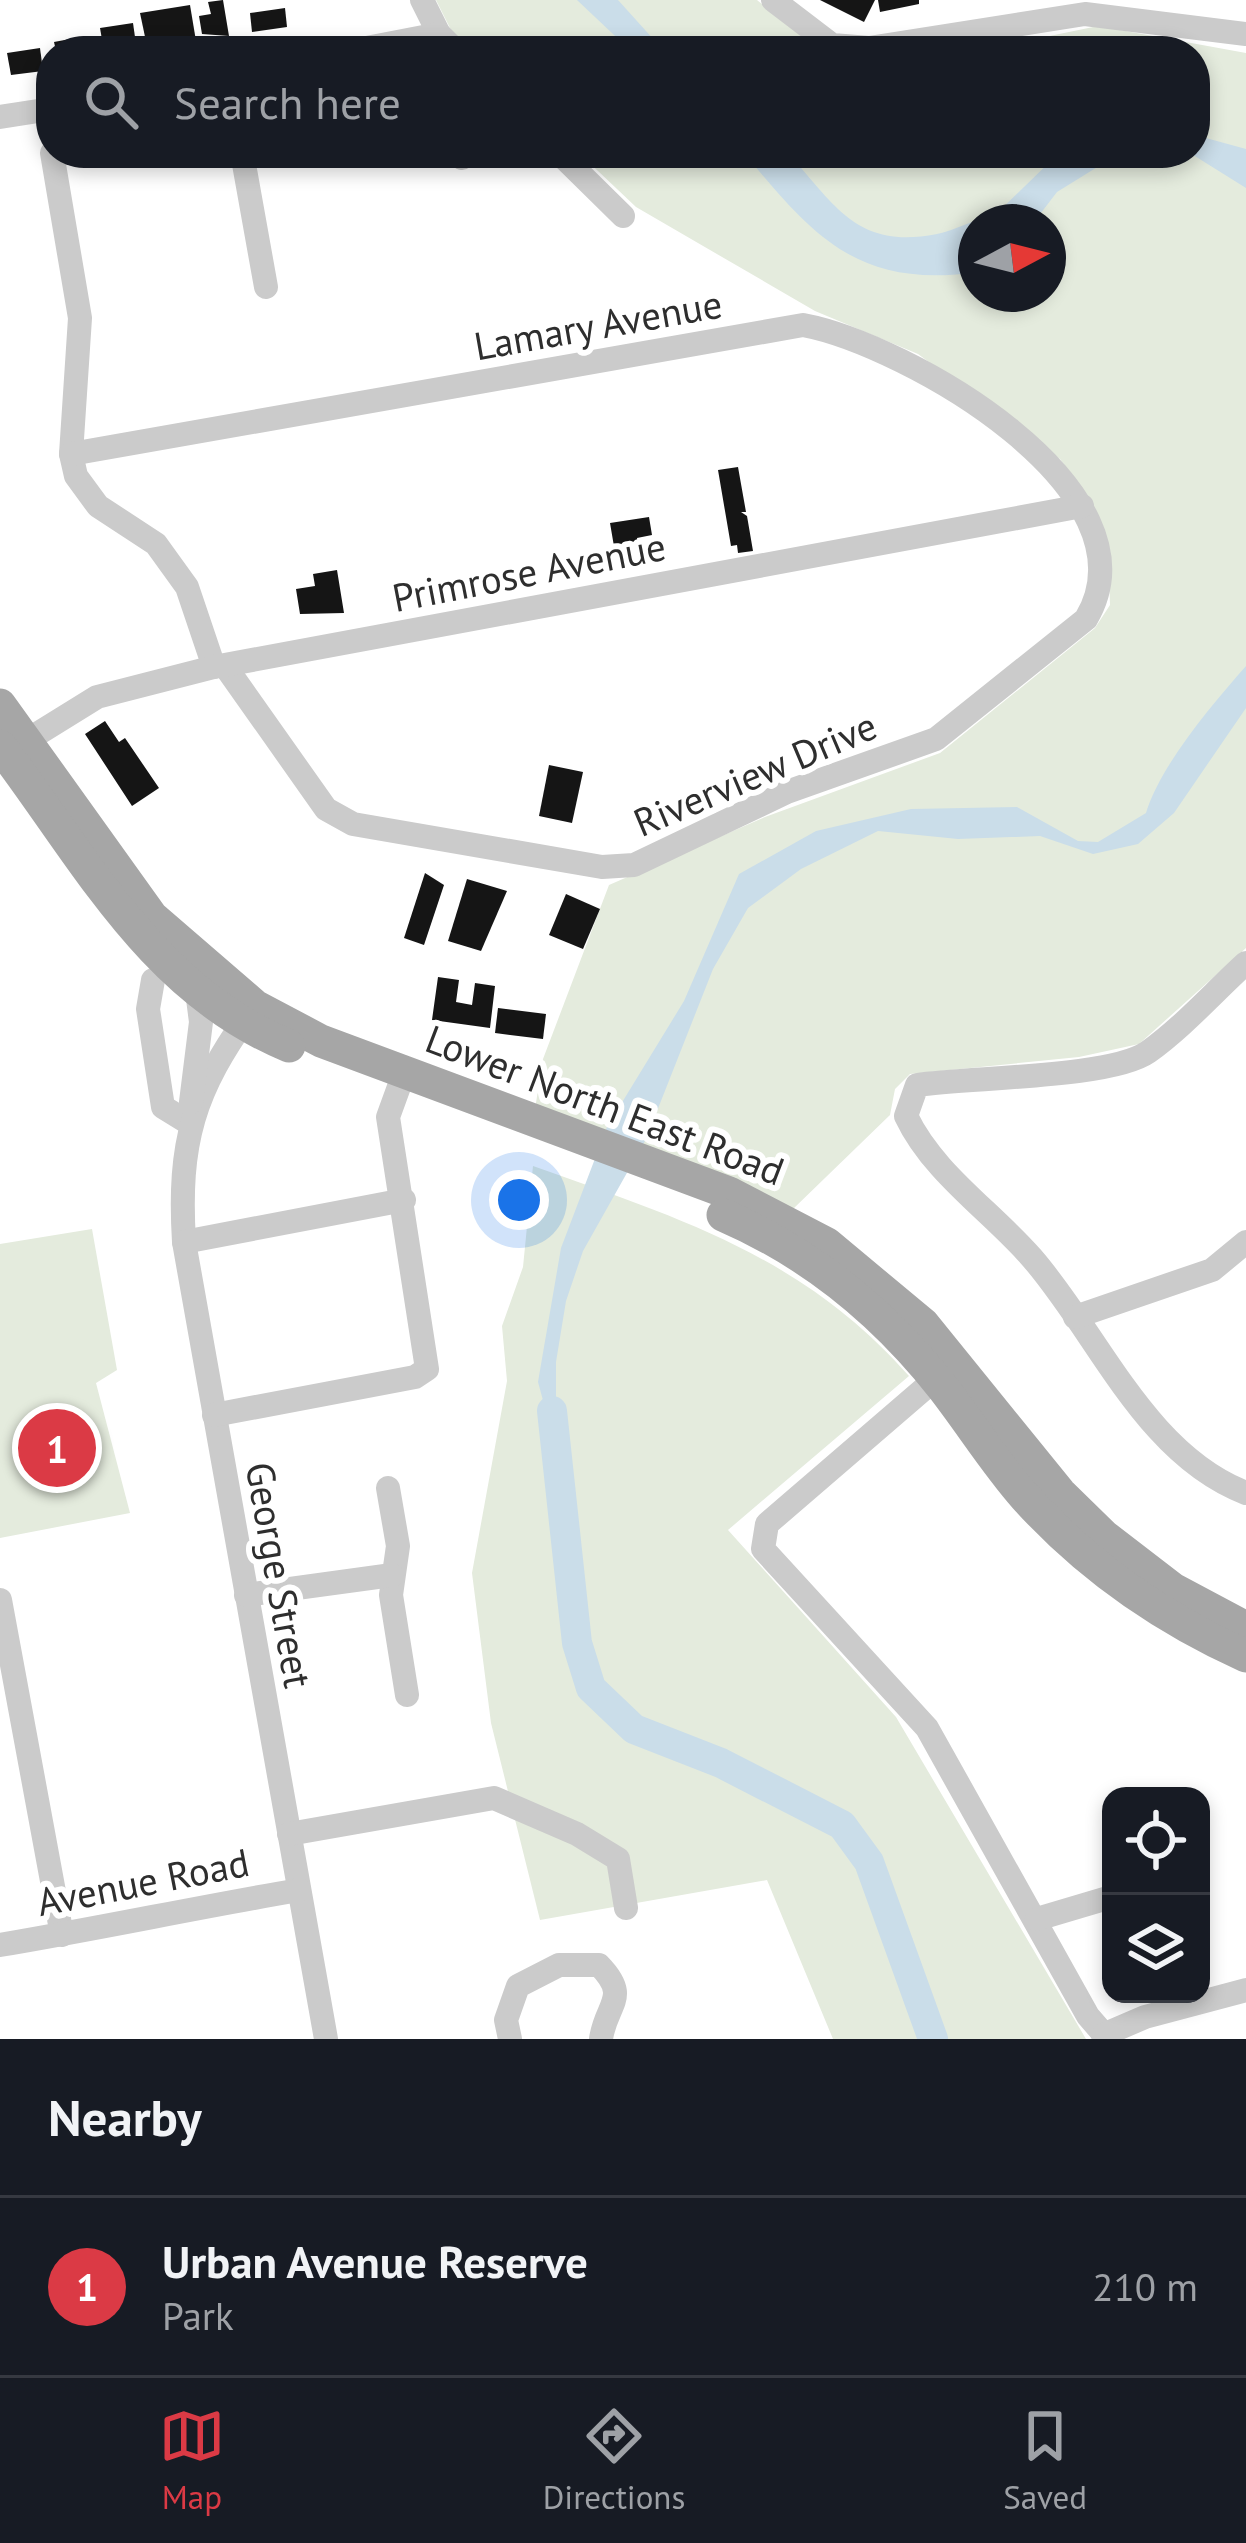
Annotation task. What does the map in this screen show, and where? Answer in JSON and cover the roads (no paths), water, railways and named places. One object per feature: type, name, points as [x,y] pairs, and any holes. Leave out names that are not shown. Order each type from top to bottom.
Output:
[{"type":"main road","name":"Lower North East Road","points":[[7,734],[89,851],[124,921],[197,991],[248,1016],[321,1041],[400,1081],[569,1147],[681,1188],[750,1202],[827,1244],[897,1298],[1010,1479],[1063,1536],[1145,1601],[1246,1656]]},
{"type":"main road","name":"Lower North East Road","points":[[89,851],[248,1016]]},
{"type":"main road","name":"Lower North East Road","points":[[946,1370],[1104,1537],[1173,1588],[1246,1628]]},
{"type":"street","points":[[422,0],[443,36]]},
{"type":"street","points":[[773,0],[820,36]]},
{"type":"street","points":[[928,36],[1084,7],[1246,34]]},
{"type":"street","points":[[0,117],[36,112]]},
{"type":"street","points":[[55,168],[80,318],[70,454],[76,476],[98,506],[156,544],[188,586],[220,667]]},
{"type":"street","points":[[245,168],[266,287]]},
{"type":"street","points":[[574,168],[623,216]]},
{"type":"street","name":"Lamary Avenue","points":[[70,454],[803,325],[842,332],[921,368],[1049,461],[1082,506]]},
{"type":"street","name":"Riverview Drive","points":[[220,667],[326,809],[353,824],[602,867],[634,866],[787,793],[936,739],[978,706],[1086,619],[1102,593],[1098,542],[1082,506]]},
{"type":"street","name":"Primrose Avenue","points":[[7,734],[97,697],[220,667],[1082,506]]},
{"type":"street","points":[[1246,963],[1145,1055],[1086,1072],[983,1076],[917,1085],[906,1116],[921,1148],[990,1210],[1124,1387],[1194,1461],[1246,1493]]},
{"type":"street","points":[[153,980],[148,1009],[163,1107],[189,1123]]},
{"type":"street","name":"George Street","points":[[197,991],[201,1022],[182,1174],[184,1242],[326,2039]]},
{"type":"street","name":"George Street","points":[[189,1123],[215,1063],[248,1016]]},
{"type":"street","points":[[214,1415],[415,1377],[428,1369],[388,1112],[400,1081]]},
{"type":"street","points":[[184,1242],[404,1200]]},
{"type":"street","points":[[1075,1317],[1212,1270],[1246,1242]]},
{"type":"street","points":[[946,1370],[766,1524],[763,1549],[927,1728],[1106,2037],[1145,2017],[1246,1990]]},
{"type":"street","points":[[388,1488],[398,1546],[392,1575],[407,1695]]},
{"type":"street","points":[[246,1595],[392,1575]]},
{"type":"street","points":[[0,1600],[62,1935]]},
{"type":"street","points":[[289,1834],[494,1798],[578,1834],[618,1859],[626,1908]]},
{"type":"street","name":"Avenue Road","points":[[0,1945],[188,1914],[218,1901],[299,1890]]},
{"type":"street","points":[[1037,1919],[1102,1900]]},
{"type":"street","points":[[510,2039],[506,2020],[518,1986],[559,1965],[599,1965],[614,1982],[617,1999],[602,2039]]},
{"type":"water","points":[[577,0],[618,0],[650,36],[615,36]]},
{"type":"water","points":[[1210,139],[1246,149],[1246,188],[1210,166]]},
{"type":"water","points":[[757,168],[801,168],[850,219],[887,235],[937,234],[958,227],[958,274],[897,272],[867,263],[815,231]]},
{"type":"water","points":[[1044,168],[1096,168],[1057,192],[1048,204],[1006,204]]},
{"type":"water","points":[[1246,666],[1246,708],[1174,813],[1138,844],[1093,854],[1040,836],[958,839],[878,831],[801,869],[748,908],[713,969],[646,1139],[583,1251],[566,1301],[556,1362],[556,1448],[538,1382],[561,1248],[607,1127],[684,1001],[739,874],[816,831],[911,809],[1017,807],[1078,841],[1098,842],[1146,813],[1175,755]]},
{"type":"waterway","points":[[552,1411],[577,1643],[591,1688],[634,1729],[721,1763],[842,1825],[869,1862],[933,2039]]},
{"type":"place","name":"Urban Avenue Reserve","points":[[57,1448]]}]
